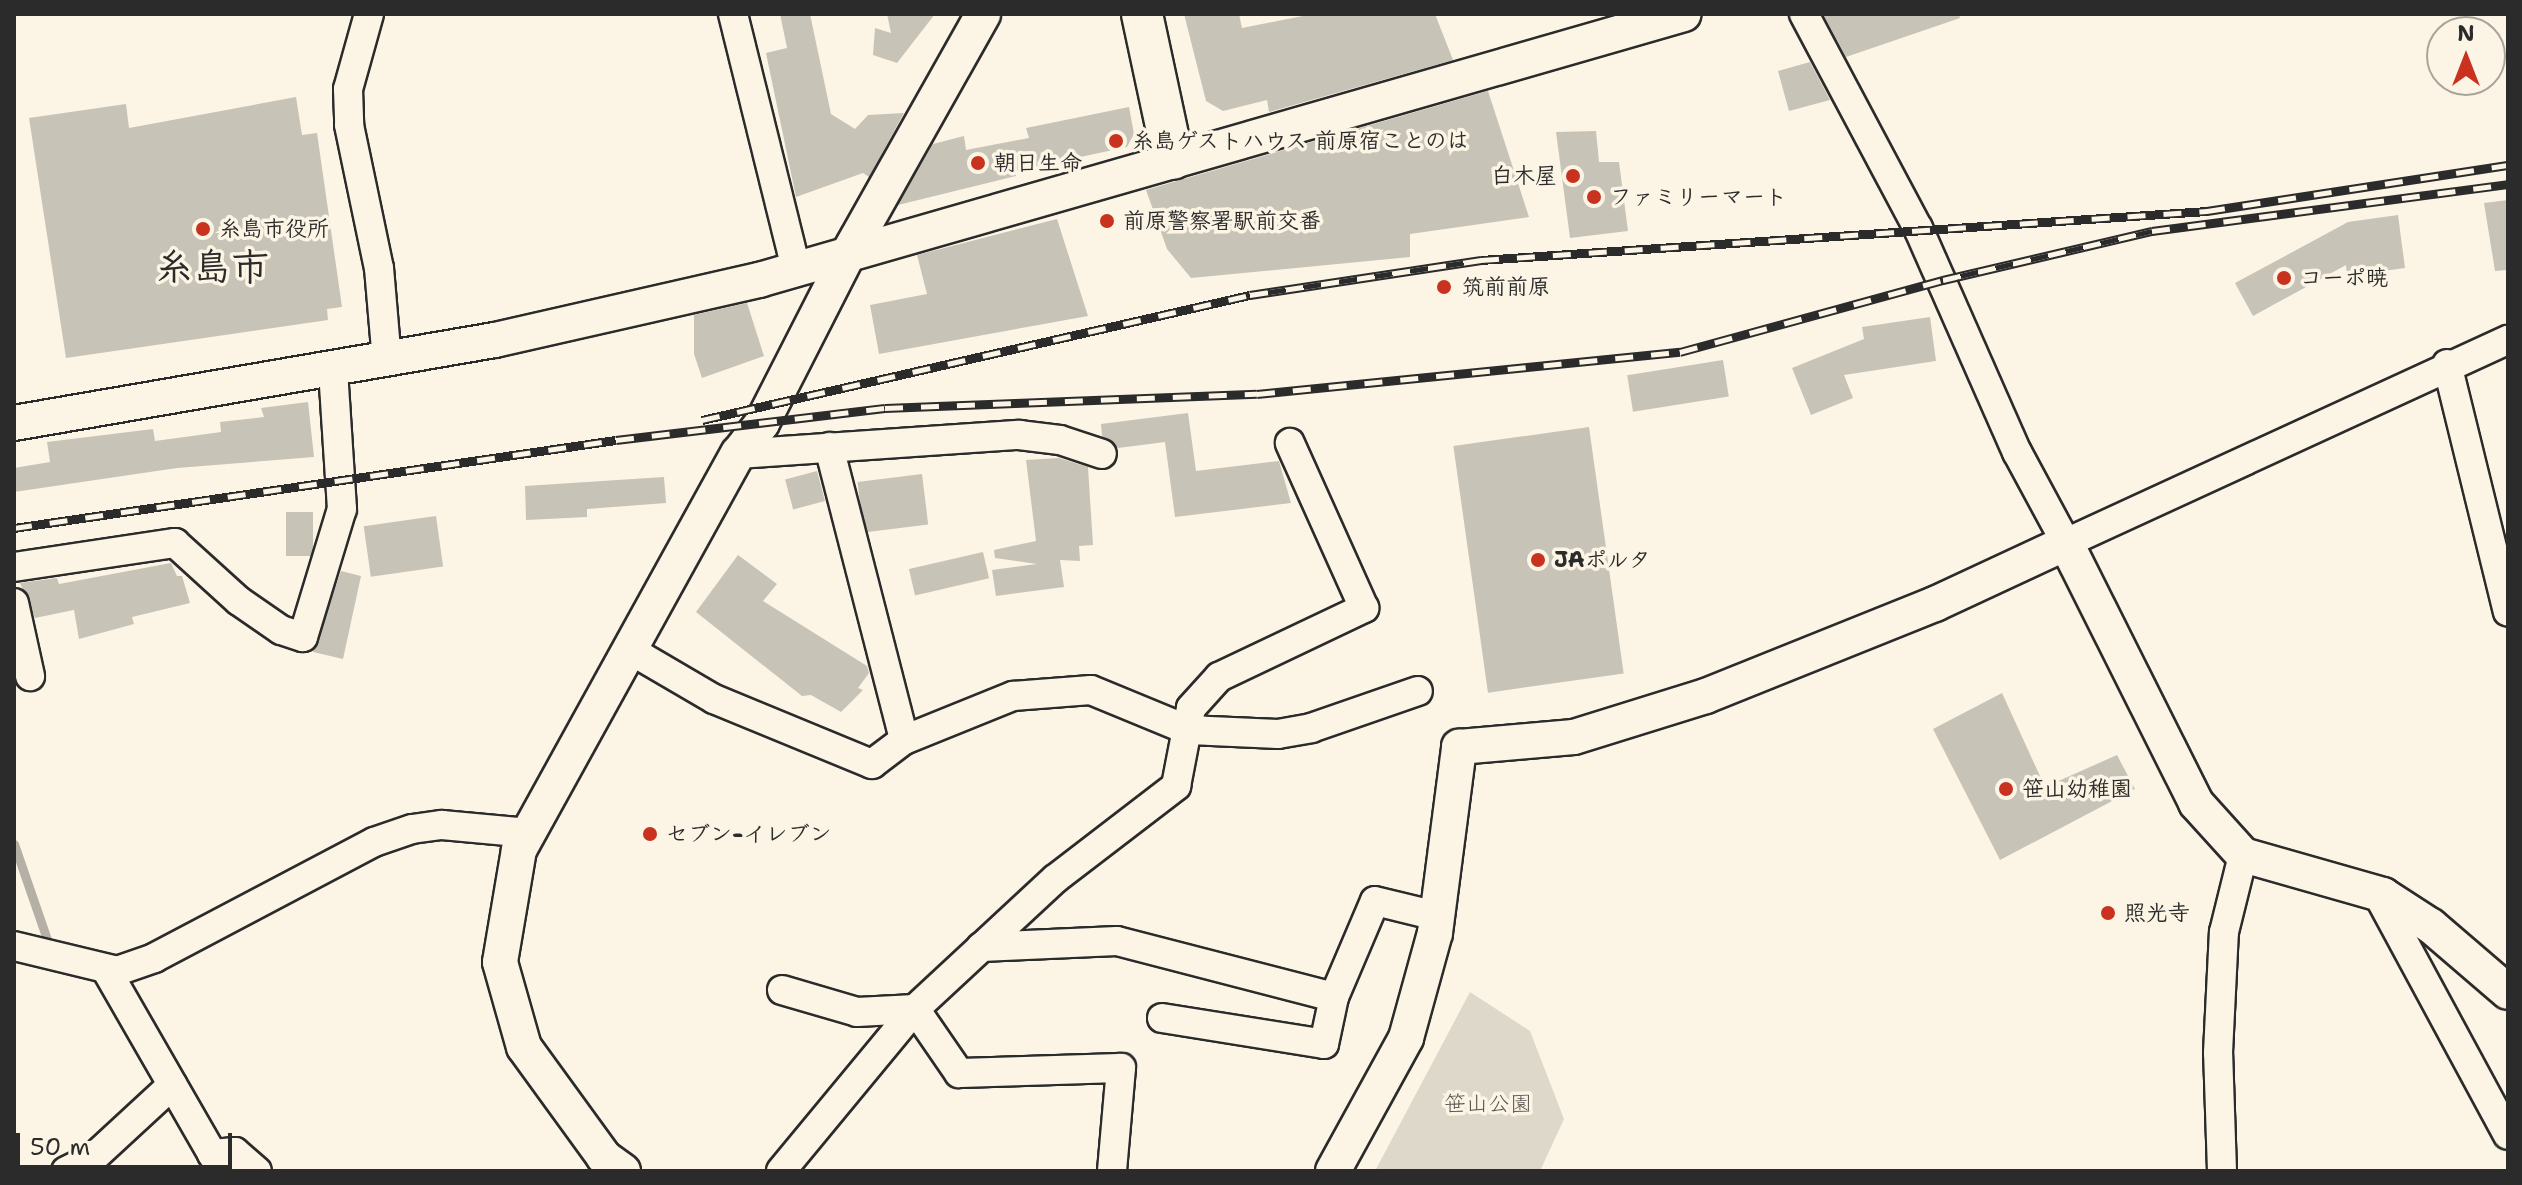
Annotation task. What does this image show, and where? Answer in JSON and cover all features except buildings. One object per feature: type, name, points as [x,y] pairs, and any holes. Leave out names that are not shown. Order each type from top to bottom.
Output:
[{"type":"main road","points":[[1142,14],[1173,159]]},
{"type":"street","points":[[369,14],[348,89],[349,125],[379,268],[387,361]]},
{"type":"street","points":[[733,14],[796,269]]},
{"type":"street","points":[[623,1171],[604,1157],[524,1047],[500,962],[519,850],[738,454],[762,423],[848,254],[983,14]]},
{"type":"street","points":[[14,423],[387,361],[796,269],[1684,14]]},
{"type":"street","points":[[1804,14],[1918,228],[2017,452],[2196,803],[2243,855],[2376,891],[2431,926],[2508,992]]},
{"type":"street","points":[[1333,1171],[1406,1038],[1437,916],[1459,747],[1574,737],[1706,696],[1935,604],[2273,451],[2447,364],[2508,340]]},
{"type":"street","points":[[2447,364],[2508,618]]},
{"type":"street","points":[[14,567],[175,543],[239,601],[281,630],[303,637],[342,509],[333,370]]},
{"type":"street","points":[[738,454],[1019,435],[1060,440],[1102,454]]},
{"type":"street","points":[[781,1171],[915,1009],[1055,879],[1176,786],[1191,708],[1219,677],[1364,608],[1290,443]]},
{"type":"street","points":[[829,447],[904,740]]},
{"type":"street","points":[[14,603],[30,676]]},
{"type":"street","points":[[630,650],[714,699],[872,764],[904,740],[1013,696],[1091,690],[1188,730],[1289,732],[1418,691]]},
{"type":"street","points":[[14,946],[107,971],[154,958],[374,842],[412,829],[442,825],[529,833]]},
{"type":"street","points":[[2222,1171],[2218,1053],[2224,932],[2243,855]]},
{"type":"street","points":[[2376,891],[2508,1135]]},
{"type":"street","points":[[1162,1018],[1324,1044],[1334,997],[1375,901],[1437,916]]},
{"type":"street","points":[[981,947],[1117,941],[1334,997]]},
{"type":"street","points":[[107,971],[152,1041],[172,1085],[217,1162],[235,1152],[257,1171]]},
{"type":"street","points":[[782,990],[857,1012],[915,1009]]},
{"type":"street","points":[[915,1009],[959,1073],[1121,1068],[1112,1171]]},
{"type":"street","points":[[66,1171],[93,1158],[172,1085]]},
{"type":"green space","name":"笹山公園","points":[[1470,992],[1530,1031],[1564,1119],[1540,1171],[1375,1171]]},
{"type":"waterway","points":[[14,844],[49,945]]},
{"type":"railway","points":[[702,420],[1250,295],[1481,260],[2207,211],[2508,165]]},
{"type":"railway","points":[[14,528],[616,440],[885,408],[1257,394],[1680,352],[1943,280],[2152,231],[2508,184]]},
{"type":"place","name":"糸島ゲストハウス 前原宿ことのは","points":[[1116,141]]},
{"type":"place","name":"朝日生命","points":[[978,163]]},
{"type":"place","name":"白木屋","points":[[1573,176]]},
{"type":"place","name":"ファミリーマート","points":[[1594,197]]},
{"type":"place","name":"前原警察署駅前交番","points":[[1107,221]]},
{"type":"place","name":"糸島市役所","points":[[203,229]]},
{"type":"place","name":"コーポ暁","points":[[2284,278]]},
{"type":"place","name":"筑前前原","points":[[1444,287]]},
{"type":"place","name":"JAポルタ","points":[[1538,560]]},
{"type":"place","name":"笹山幼稚園","points":[[2006,789]]},
{"type":"place","name":"セブン-イレブン","points":[[650,834]]},
{"type":"place","name":"照光寺","points":[[2108,913]]},
{"type":"district","name":"糸島市","points":[[212,267]]}]
